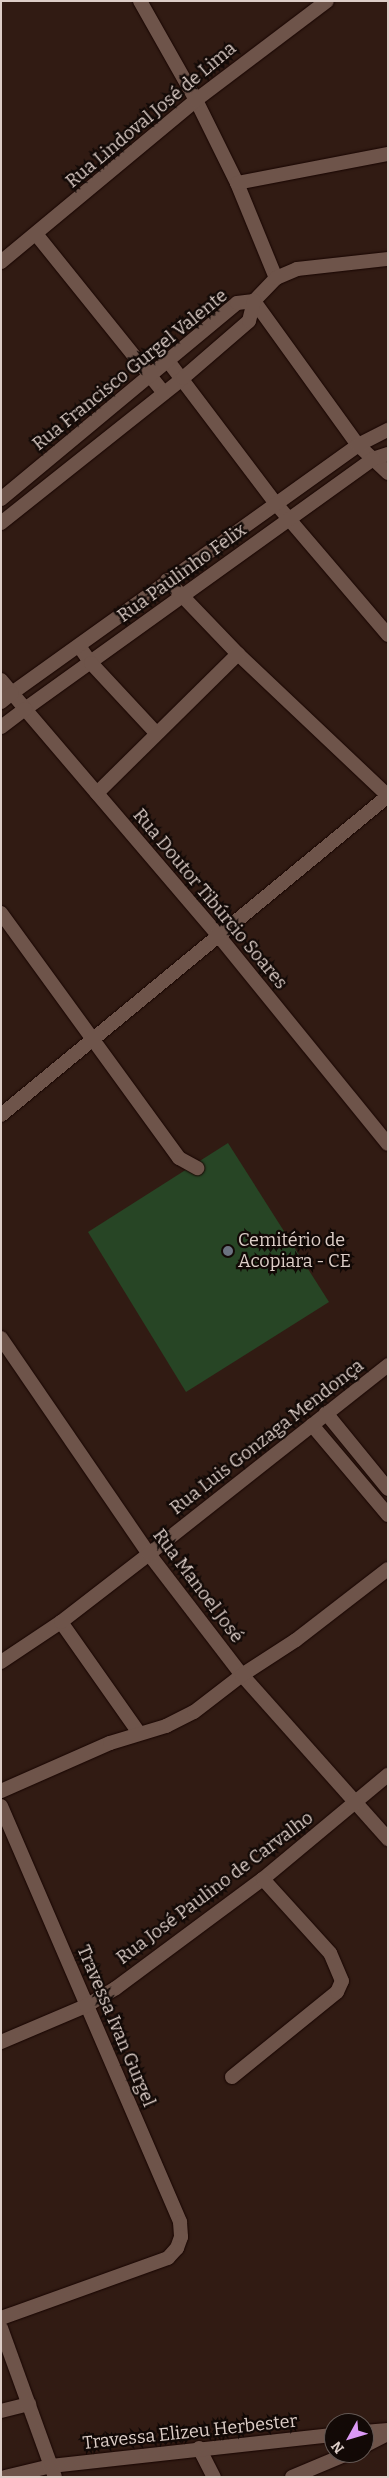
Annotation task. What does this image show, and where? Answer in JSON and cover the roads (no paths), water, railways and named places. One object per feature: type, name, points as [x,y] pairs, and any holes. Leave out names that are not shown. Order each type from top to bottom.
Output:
[{"type":"street","points":[[140,1],[196,100],[237,183],[276,278]]},
{"type":"street","name":"Rua Lindoval José de Lima","points":[[1,262],[196,100],[328,1]]},
{"type":"street","points":[[237,183],[388,154]]},
{"type":"street","points":[[36,234],[164,393]]},
{"type":"street","points":[[388,259],[298,269],[276,278],[254,301],[358,445],[388,473]]},
{"type":"street","name":"Rua Francisco Gurgel Valente","points":[[1,499],[237,303],[254,301],[249,321],[183,378],[1,523]]},
{"type":"street","points":[[168,360],[277,505],[388,635]]},
{"type":"street","name":"Rua Paulinho Felix","points":[[7,697],[167,580],[277,505],[358,445],[388,430]]},
{"type":"street","name":"Rua Paulinho Felix","points":[[1,727],[91,664],[289,518],[373,459],[388,454]]},
{"type":"street","points":[[20,484],[32,498]]},
{"type":"street","points":[[1,1115],[92,1038],[388,796],[238,654],[167,580]]},
{"type":"street","points":[[79,646],[91,664],[156,733]]},
{"type":"street","points":[[97,793],[238,654]]},
{"type":"street","name":"Rua Doutor Tibúrcio Soares","points":[[1,680],[7,697],[24,710],[97,793],[218,935],[388,1144]]},
{"type":"street","points":[[1,913],[179,1158],[197,1168]]},
{"type":"street","name":"Rua Manoel José","points":[[1,1338],[149,1554],[242,1675],[355,1804],[386,1836]]},
{"type":"street","name":"Rua Luis Gonzaga Mendonça","points":[[1,1662],[61,1622],[388,1365]]},
{"type":"street","points":[[326,1413],[388,1489]]},
{"type":"street","points":[[312,1425],[388,1515]]},
{"type":"street","points":[[1,1792],[138,1733],[166,1726],[194,1712],[242,1675],[296,1640],[388,1569]]},
{"type":"street","points":[[61,1622],[138,1733]]},
{"type":"street","name":"Rua José Paulino de Carvalho","points":[[1,2042],[86,2006],[263,1879],[388,1775]]},
{"type":"street","name":"Travessa Ivan Gurgel","points":[[1,1806],[180,2222],[177,2248],[168,2258],[1,2318]]},
{"type":"street","points":[[232,2077],[337,1992],[342,1981],[330,1953],[263,1879]]},
{"type":"street","points":[[1,2328],[53,2471]]},
{"type":"street","points":[[1,2412],[29,2404]]},
{"type":"street","points":[[374,2432],[388,2432]]},
{"type":"street","points":[[374,2440],[388,2432]]},
{"type":"street","name":"Travessa Elizeu Herbester","points":[[5,2477],[199,2448],[324,2436]]},
{"type":"street","points":[[199,2448],[214,2477]]},
{"type":"street","points":[[292,2477],[325,2463]]},
{"type":"place","name":"Cemitério de Acopiara - CE","points":[[228,1251]]}]
